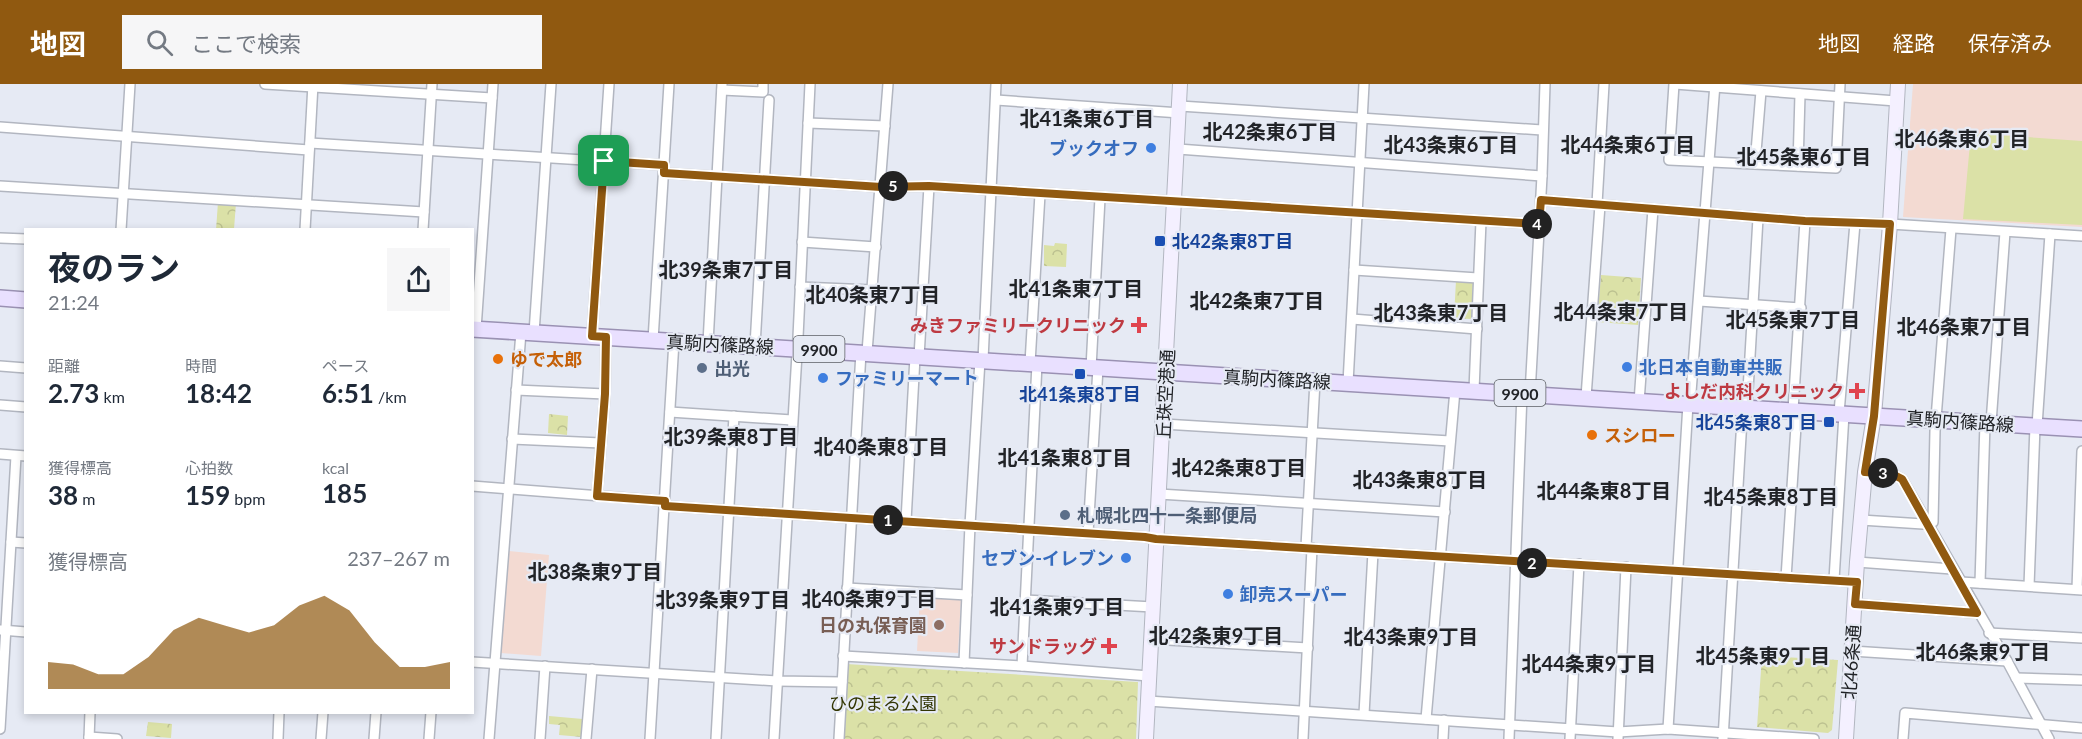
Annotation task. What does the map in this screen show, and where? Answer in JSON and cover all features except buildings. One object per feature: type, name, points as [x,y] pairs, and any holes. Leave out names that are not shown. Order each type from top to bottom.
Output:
[{"type":"main road","points":[[0,298],[24,300]]},
{"type":"main road","name":"真駒内篠路線","points":[[474,329],[2082,429]]},
{"type":"street","points":[[121,228],[130,84]]},
{"type":"street","points":[[265,84],[431,89],[492,98]]},
{"type":"street","points":[[474,329],[493,84]]},
{"type":"street","points":[[489,739],[516,390],[527,333],[551,84]]},
{"type":"street","points":[[597,496],[605,394],[599,337],[604,161],[609,84]]},
{"type":"street","points":[[653,340],[669,84]]},
{"type":"street","points":[[708,343],[722,87],[763,92],[763,84]]},
{"type":"street","points":[[774,739],[810,84]]},
{"type":"street","points":[[838,739],[851,518],[864,352],[876,247],[888,84]]},
{"type":"street","points":[[964,663],[996,84]]},
{"type":"street","name":"丘珠空港通","points":[[1146,739],[1180,84]]},
{"type":"street","points":[[1348,383],[1364,84]]},
{"type":"street","points":[[1509,739],[1515,562],[1541,200],[1545,84]]},
{"type":"street","points":[[1586,397],[1599,204],[1604,84]]},
{"type":"street","points":[[1840,84],[1839,97],[1836,168],[1669,160],[1675,84],[1761,91],[1779,88],[1800,94],[1839,97],[1896,101]]},
{"type":"street","name":"北46条通","points":[[1846,739],[1857,562],[1865,472],[1874,416],[1890,224],[1898,84]]},
{"type":"street","points":[[304,228],[313,85]]},
{"type":"street","points":[[1672,733],[1677,571],[1715,86]]},
{"type":"street","points":[[423,228],[431,89]]},
{"type":"street","points":[[1755,164],[1761,91]]},
{"type":"street","points":[[1798,166],[1800,94]]},
{"type":"street","points":[[755,346],[769,100]]},
{"type":"street","points":[[996,100],[1362,118],[1542,130]]},
{"type":"street","points":[[808,123],[885,126]]},
{"type":"street","points":[[0,127],[126,136],[604,161],[717,177],[881,187],[929,186],[1539,224]]},
{"type":"street","points":[[1178,149],[1542,176]]},
{"type":"street","points":[[0,186],[424,212]]},
{"type":"street","points":[[906,521],[929,186]]},
{"type":"street","points":[[1022,666],[1040,194]]},
{"type":"street","points":[[1088,533],[1100,198]]},
{"type":"street","points":[[1541,200],[1758,218],[2082,236]]},
{"type":"street","points":[[1639,402],[1653,208]]},
{"type":"street","points":[[1724,736],[1743,419],[1747,408],[1758,218]]},
{"type":"street","points":[[1474,390],[1481,221]]},
{"type":"street","points":[[1786,578],[1805,221]]},
{"type":"street","points":[[1834,580],[1842,413],[1856,224]]},
{"type":"street","points":[[1862,520],[1929,524],[1933,522],[1936,420],[1951,229]]},
{"type":"street","points":[[1980,583],[1988,423],[2006,232]]},
{"type":"street","points":[[2029,586],[2036,426],[2050,234]]},
{"type":"street","points":[[0,238],[24,239]]},
{"type":"street","points":[[802,242],[876,247]]},
{"type":"street","points":[[1354,270],[1478,278]]},
{"type":"street","points":[[800,287],[872,290]]},
{"type":"street","points":[[1699,301],[1801,308]]},
{"type":"street","points":[[1352,319],[1477,329]]},
{"type":"street","points":[[650,739],[674,342]]},
{"type":"street","points":[[0,366],[24,368]]},
{"type":"street","points":[[1303,739],[1308,648],[1308,503],[1315,381]]},
{"type":"street","points":[[516,390],[605,394]]},
{"type":"street","points":[[1426,719],[1455,390]]},
{"type":"street","points":[[0,405],[24,407]]},
{"type":"street","points":[[670,412],[792,420]]},
{"type":"street","points":[[716,739],[734,416]]},
{"type":"street","points":[[1163,424],[1450,441]]},
{"type":"street","points":[[512,439],[601,443]]},
{"type":"street","points":[[1961,582],[2080,589],[2082,451]]},
{"type":"street","points":[[0,454],[21,456],[3,630],[0,729]]},
{"type":"street","points":[[1865,472],[1892,474],[1902,479],[1977,613],[2007,661],[2049,739]]},
{"type":"street","points":[[474,486],[851,518],[1857,582]]},
{"type":"street","points":[[1158,494],[1445,512]]},
{"type":"street","points":[[11,542],[24,543]]},
{"type":"street","points":[[1364,714],[1373,552]]},
{"type":"street","points":[[1857,562],[1953,569]]},
{"type":"street","points":[[1570,734],[1579,564]]},
{"type":"street","points":[[1618,736],[1626,567]]},
{"type":"street","points":[[847,588],[967,595]]},
{"type":"street","points":[[1025,600],[1153,607]]},
{"type":"street","points":[[1855,604],[1977,613]]},
{"type":"street","points":[[3,630],[24,632]]},
{"type":"street","points":[[1989,633],[2082,638]]},
{"type":"street","points":[[1151,639],[1308,648]]},
{"type":"street","points":[[1852,651],[2007,661]]},
{"type":"street","points":[[843,656],[1149,676]]},
{"type":"street","points":[[474,662],[777,681],[842,682]]},
{"type":"street","points":[[540,739],[545,666]]},
{"type":"street","points":[[586,739],[592,669]]},
{"type":"street","points":[[2016,678],[2082,680]]},
{"type":"street","points":[[1148,701],[1510,725],[1570,734],[1618,736],[1672,733],[1814,739]]},
{"type":"street","points":[[1903,739],[1905,713],[2082,728]]},
{"type":"street","points":[[90,714],[89,738],[117,739]]},
{"type":"street","points":[[278,739],[279,714]]},
{"type":"street","points":[[321,739],[323,714]]},
{"type":"street","points":[[374,739],[376,714]]},
{"type":"street","points":[[429,739],[431,714]]},
{"type":"street","points":[[1443,739],[1444,720]]},
{"type":"shaded area","points":[[1913,84],[2082,84],[2082,227],[1903,217]]},
{"type":"shaded area","points":[[509,551],[549,555],[541,656],[501,653]]},
{"type":"shaded area","name":"日の丸保育園","points":[[920,595],[961,598],[958,653],[917,651]]},
{"type":"green space","points":[[1971,133],[2082,141],[2082,225],[1963,219]]},
{"type":"green space","points":[[218,202],[236,203],[234,228],[216,228]]},
{"type":"green space","points":[[1055,243],[1067,244],[1066,267],[1044,266],[1044,245],[1054,246]]},
{"type":"green space","points":[[1601,275],[1641,278],[1638,325],[1597,322]]},
{"type":"green space","points":[[1456,280],[1473,281],[1471,319],[1454,318]]},
{"type":"green space","points":[[549,414],[568,416],[567,435],[548,433]]},
{"type":"green space","points":[[1762,656],[1838,660],[1832,730],[1828,733],[1757,727]]},
{"type":"green space","name":"ひのまる公園","points":[[846,664],[1138,682],[1136,739],[842,739]]},
{"type":"green space","points":[[549,716],[583,719],[582,737],[559,735],[560,725],[549,724]]},
{"type":"green space","points":[[148,722],[172,724],[171,738],[146,736]]},
{"type":"place","name":"ブックオフ","points":[[1151,148]]},
{"type":"place","name":"北42条東8丁目","points":[[1160,241]]},
{"type":"place","name":"みきファミリークリニック","points":[[1139,325]]},
{"type":"place","name":"ゆで太郎","points":[[498,359]]},
{"type":"place","name":"北日本自動車共販","points":[[1627,367]]},
{"type":"place","name":"出光","points":[[702,368]]},
{"type":"place","name":"北41条東8丁目","points":[[1080,374]]},
{"type":"place","name":"ファミリーマート","points":[[823,378]]},
{"type":"place","name":"よしだ内科クリニック","points":[[1857,391]]},
{"type":"place","name":"北45条東8丁目","points":[[1829,422]]},
{"type":"place","name":"スシロー","points":[[1592,435]]},
{"type":"place","name":"札幌北四十一条郵便局","points":[[1065,515]]},
{"type":"place","name":"セブン-イレブン","points":[[1126,558]]},
{"type":"place","name":"卸売スーパー","points":[[1228,594]]},
{"type":"place","name":"日の丸保育園","points":[[939,625]]},
{"type":"place","name":"サンドラッグ","points":[[1109,646]]},
{"type":"district","name":"北41条東6丁目","points":[[1087,118]]},
{"type":"district","name":"北42条東6丁目","points":[[1270,131]]},
{"type":"district","name":"北46条東6丁目","points":[[1962,138]]},
{"type":"district","name":"北43条東6丁目","points":[[1451,144]]},
{"type":"district","name":"北44条東6丁目","points":[[1628,144]]},
{"type":"district","name":"北45条東6丁目","points":[[1804,156]]},
{"type":"district","name":"北39条東7丁目","points":[[726,269]]},
{"type":"district","name":"北41条東7丁目","points":[[1076,288]]},
{"type":"district","name":"北40条東7丁目","points":[[873,294]]},
{"type":"district","name":"北42条東7丁目","points":[[1257,300]]},
{"type":"district","name":"北44条東7丁目","points":[[1621,311]]},
{"type":"district","name":"北43条東7丁目","points":[[1441,312]]},
{"type":"district","name":"北45条東7丁目","points":[[1793,319]]},
{"type":"district","name":"北46条東7丁目","points":[[1964,326]]},
{"type":"district","name":"北39条東8丁目","points":[[731,436]]},
{"type":"district","name":"北40条東8丁目","points":[[881,446]]},
{"type":"district","name":"北41条東8丁目","points":[[1065,457]]},
{"type":"district","name":"北42条東8丁目","points":[[1239,467]]},
{"type":"district","name":"北43条東8丁目","points":[[1420,479]]},
{"type":"district","name":"北44条東8丁目","points":[[1604,490]]},
{"type":"district","name":"北45条東8丁目","points":[[1771,496]]},
{"type":"district","name":"北38条東9丁目","points":[[595,571]]},
{"type":"district","name":"北40条東9丁目","points":[[869,598]]},
{"type":"district","name":"北39条東9丁目","points":[[723,599]]},
{"type":"district","name":"北41条東9丁目","points":[[1057,606]]},
{"type":"district","name":"北42条東9丁目","points":[[1216,635]]},
{"type":"district","name":"北43条東9丁目","points":[[1411,636]]},
{"type":"district","name":"北46条東9丁目","points":[[1983,651]]},
{"type":"district","name":"北45条東9丁目","points":[[1763,655]]},
{"type":"district","name":"北44条東9丁目","points":[[1589,663]]},
{"type":"route","points":[[604,161],[664,165],[664,173],[881,187],[929,186],[1539,224],[1541,200],[1805,221],[1890,224],[1874,416],[1865,472],[1892,474],[1902,479],[1977,613],[1855,604],[1857,582],[1515,562],[665,506],[665,501],[597,496],[605,394],[606,337],[592,336],[604,161]]}]
